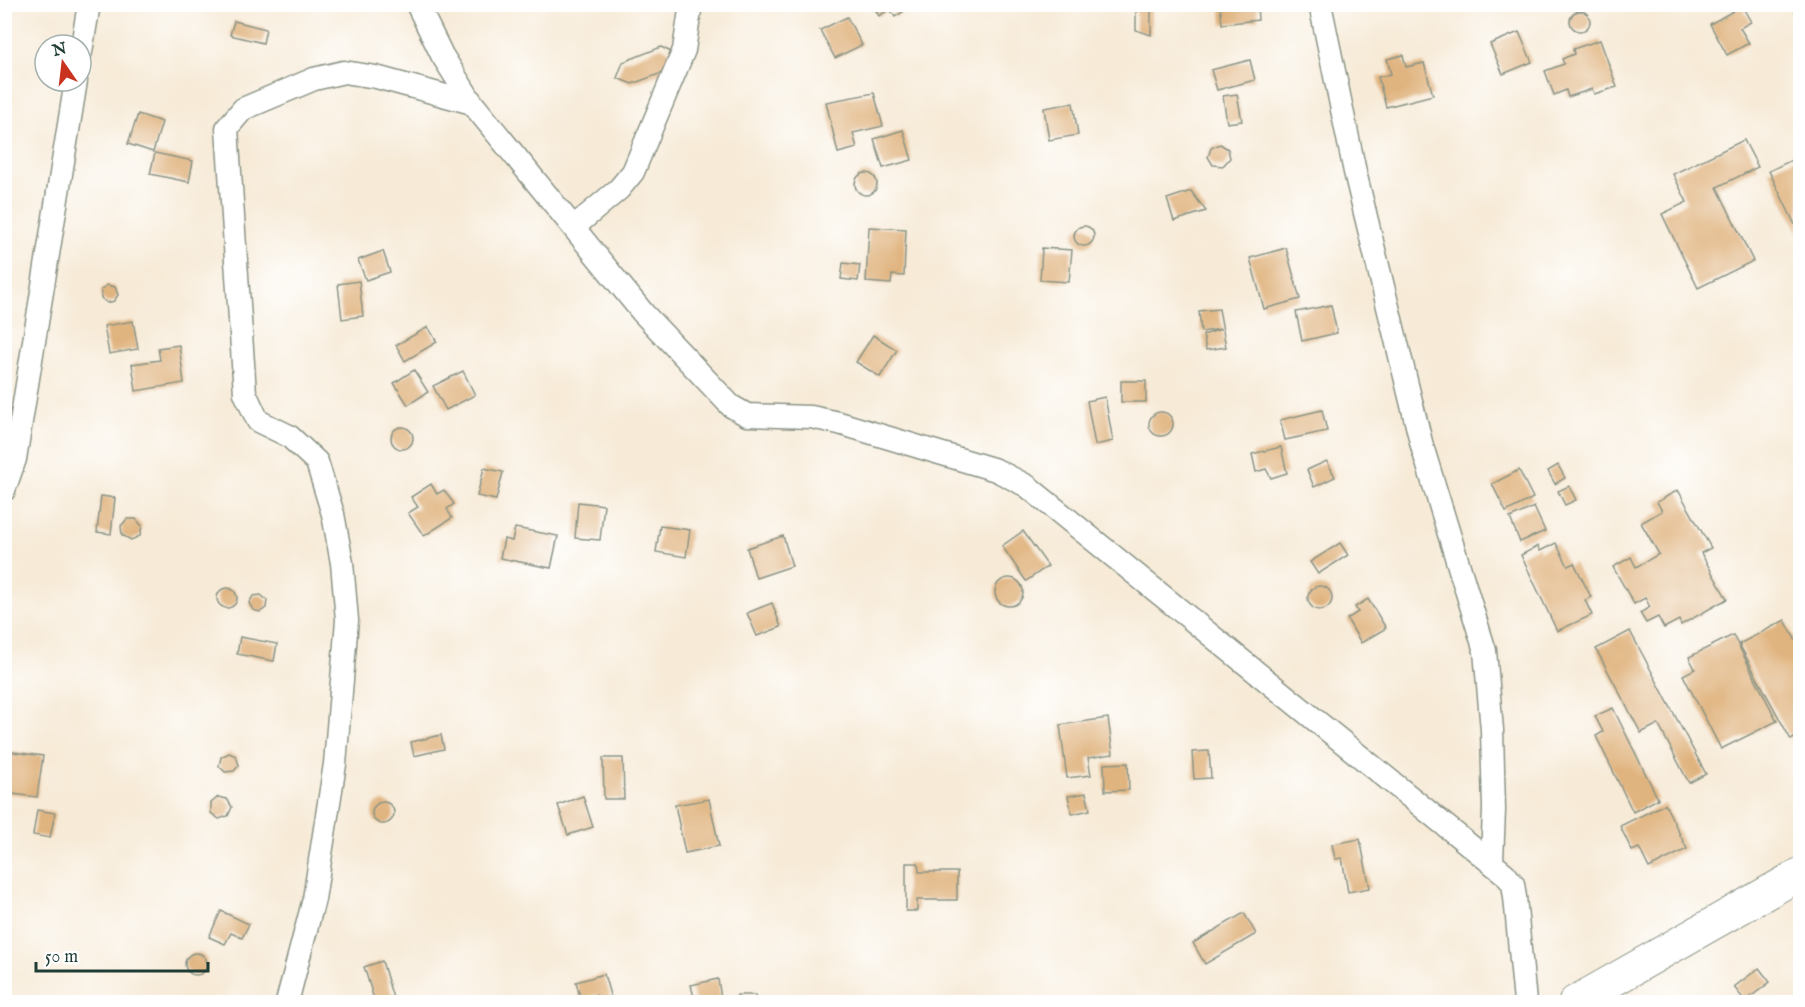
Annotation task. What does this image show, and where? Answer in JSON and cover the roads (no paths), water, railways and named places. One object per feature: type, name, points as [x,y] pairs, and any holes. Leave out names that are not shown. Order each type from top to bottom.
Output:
[{"type":"street","points":[[84,33],[89,4]]},
{"type":"street","points":[[417,4],[442,55],[472,103],[575,226],[643,313],[731,406],[747,415],[811,417],[839,423],[996,470],[1027,486],[1254,673],[1492,861],[1512,884],[1525,1002]]},
{"type":"street","points":[[575,226],[619,189],[633,172],[684,50],[691,4]]},
{"type":"street","points":[[1325,7],[1373,254],[1419,435],[1485,651],[1492,730],[1494,810],[1492,861]]},
{"type":"street","points":[[287,1002],[314,899],[333,775],[346,609],[342,563],[335,524],[317,462],[289,436],[258,421],[245,393],[227,128],[243,109],[315,79],[344,72],[376,77],[472,103]]},
{"type":"street","points":[[4,490],[74,93]]},
{"type":"street","points":[[1575,1002],[1800,874]]}]
